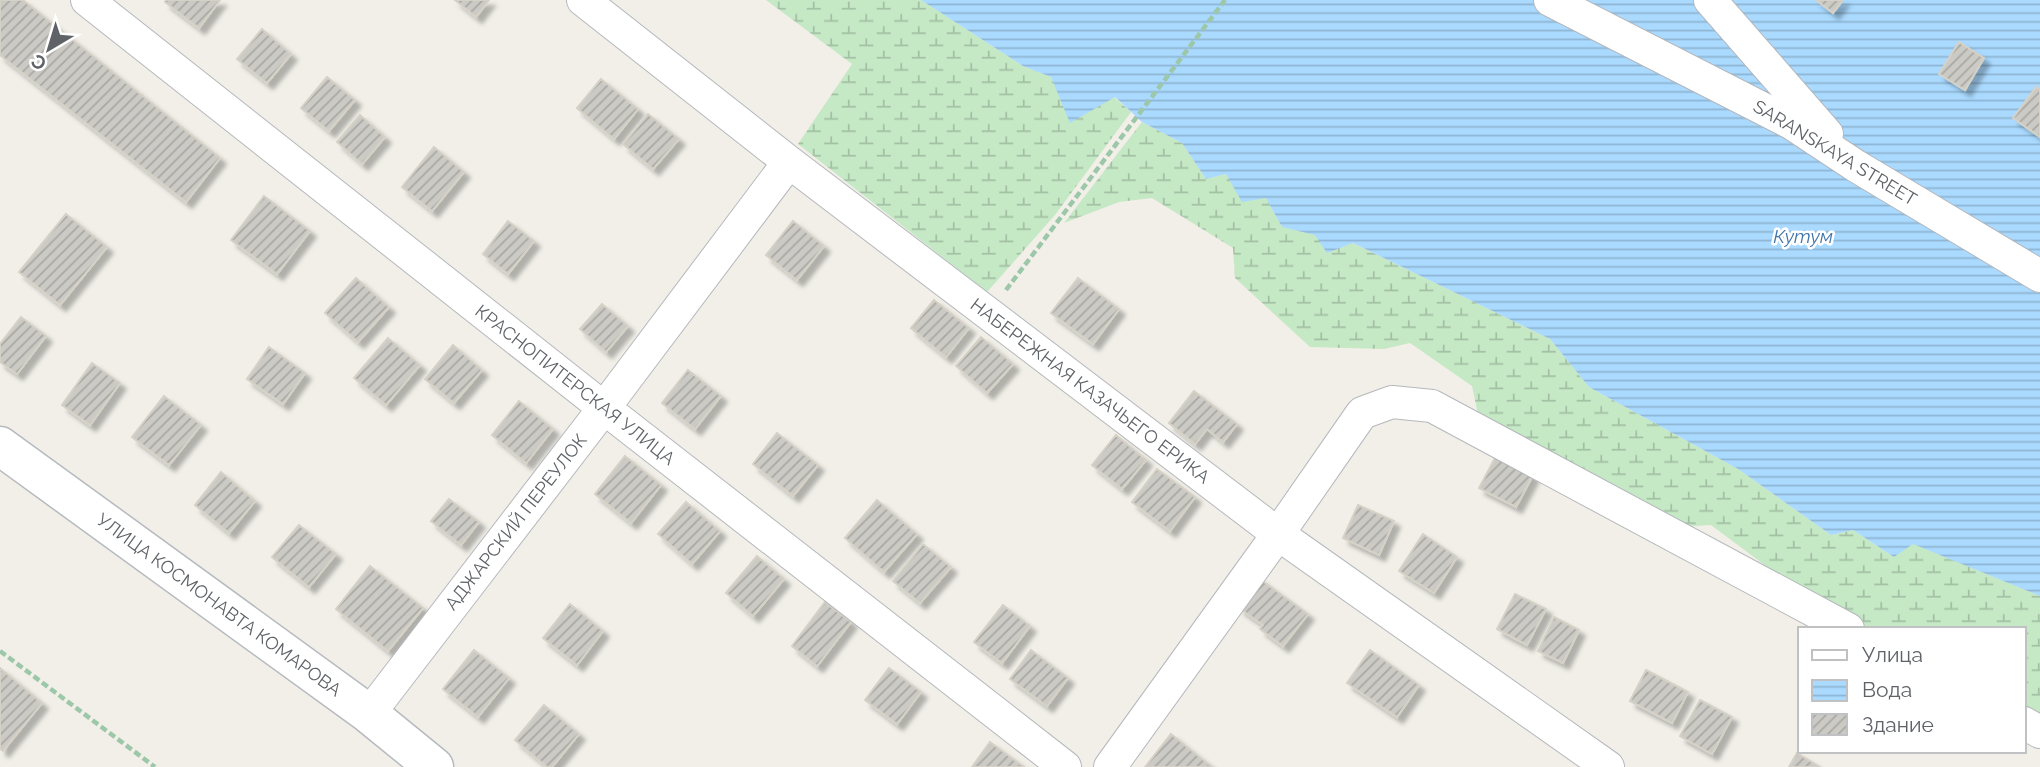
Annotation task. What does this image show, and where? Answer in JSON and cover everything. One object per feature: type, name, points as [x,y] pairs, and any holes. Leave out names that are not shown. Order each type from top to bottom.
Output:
[{"type":"main road","name":"УЛИЦА КОСМОНАВТА КОМАРОВА","points":[[0,446],[369,714],[435,767]]},
{"type":"street","name":"КРАСНОПИТЕРСКАЯ УЛИЦА","points":[[87,0],[1065,767]]},
{"type":"street","name":"НАБЕРЕЖНАЯ КАЗАЧЬЕГО ЕРИКА","points":[[583,0],[789,162],[1278,534],[1608,767]]},
{"type":"street","name":"SARANSKAYA STREET","points":[[1550,0],[1791,123],[1856,166],[2040,276]]},
{"type":"street","points":[[1710,0],[1856,166]]},
{"type":"street","name":"АДЖАРСКИЙ ПЕРЕУЛОК","points":[[369,714],[789,162]]},
{"type":"street","points":[[1110,767],[1362,413],[1392,402],[1432,406],[1844,627]]},
{"type":"path","points":[[1002,295],[1224,0]]},
{"type":"path","points":[[0,651],[155,767]]},
{"type":"green space","points":[[766,0],[921,0],[1023,66],[1051,77],[1071,122],[1114,97],[1131,112],[1055,215],[987,292],[798,144],[852,64]]},
{"type":"green space","points":[[1142,122],[1182,143],[1206,179],[1226,174],[1266,198],[1282,227],[1316,234],[1327,252],[1353,243],[1550,339],[1589,387],[1738,469],[1831,535],[1853,530],[1894,557],[1912,543],[2040,596],[2040,749],[2026,741],[2026,627],[1865,627],[1766,566],[1711,525],[1679,527],[1479,419],[1472,386],[1410,343],[1384,349],[1310,347],[1235,278],[1233,248],[1152,198],[1119,202],[1064,223]]},
{"type":"water","name":"Кутум","points":[[921,0],[2040,0],[2040,596],[1913,544],[1894,557],[1853,530],[1831,535],[1738,469],[1589,387],[1550,339],[1353,243],[1327,253],[1315,235],[1282,227],[1266,198],[1242,202],[1226,174],[1206,179],[1182,143],[1142,122],[1115,97],[1070,123],[1051,77],[1023,66]]},
{"type":"building","points":[[0,0],[23,0],[220,158],[186,202],[0,55]]},
{"type":"building","points":[[220,0],[199,28],[165,2]]},
{"type":"building","points":[[455,0],[489,0],[476,17]]},
{"type":"building","points":[[1816,0],[1843,0],[1833,13]]},
{"type":"building","points":[[262,29],[291,54],[267,83],[237,59]]},
{"type":"building","points":[[1959,42],[1984,58],[1965,90],[1939,74]]},
{"type":"building","points":[[327,77],[355,100],[329,131],[301,108]]},
{"type":"building","points":[[601,79],[638,109],[614,139],[577,108]]},
{"type":"building","points":[[2036,87],[2040,90],[2040,137],[2013,118]]},
{"type":"building","points":[[648,114],[679,139],[653,169],[623,144]]},
{"type":"building","points":[[360,115],[385,137],[362,164],[337,142]]},
{"type":"building","points":[[434,147],[464,172],[432,211],[402,187]]},
{"type":"building","points":[[264,196],[310,231],[277,274],[231,240]]},
{"type":"building","points":[[66,214],[107,247],[60,305],[19,272]]},
{"type":"building","points":[[508,221],[534,241],[508,274],[483,254]]},
{"type":"building","points":[[793,221],[824,246],[797,280],[766,255]]},
{"type":"building","points":[[356,278],[389,307],[358,342],[325,313]]},
{"type":"building","points":[[1078,278],[1119,309],[1093,344],[1051,313]]},
{"type":"building","points":[[934,300],[969,328],[946,357],[911,328]]},
{"type":"building","points":[[602,304],[628,326],[606,352],[580,329]]},
{"type":"building","points":[[21,317],[46,336],[17,374],[0,362],[0,344]]},
{"type":"building","points":[[981,337],[1013,364],[987,393],[956,366]]},
{"type":"building","points":[[388,338],[420,365],[386,405],[354,378]]},
{"type":"building","points":[[453,345],[482,370],[454,403],[425,379]]},
{"type":"building","points":[[269,347],[305,373],[283,404],[247,379]]},
{"type":"building","points":[[92,363],[120,383],[90,425],[62,405]]},
{"type":"building","points":[[688,370],[721,396],[695,429],[662,403]]},
{"type":"building","points":[[1194,391],[1237,424],[1223,442],[1207,429],[1195,444],[1169,423]]},
{"type":"building","points":[[164,396],[201,425],[169,465],[132,437]]},
{"type":"building","points":[[519,401],[553,429],[526,463],[492,435]]},
{"type":"building","points":[[777,433],[818,465],[793,496],[753,464]]},
{"type":"building","points":[[1116,435],[1146,460],[1122,489],[1092,465]]},
{"type":"building","points":[[625,456],[661,485],[631,523],[595,494]]},
{"type":"building","points":[[1496,456],[1533,475],[1516,507],[1479,488]]},
{"type":"building","points":[[1157,469],[1195,497],[1170,531],[1132,502]]},
{"type":"building","points":[[221,472],[255,501],[229,533],[195,505]]},
{"type":"building","points":[[449,499],[479,522],[461,545],[431,521]]},
{"type":"building","points":[[877,500],[917,534],[884,572],[845,538]]},
{"type":"building","points":[[686,502],[720,531],[692,564],[658,534]]},
{"type":"building","points":[[1358,505],[1394,521],[1379,555],[1343,538]]},
{"type":"building","points":[[299,525],[336,554],[309,587],[272,557]]},
{"type":"building","points":[[1423,534],[1457,557],[1434,593],[1399,571]]},
{"type":"building","points":[[923,544],[951,567],[920,603],[893,581]]},
{"type":"building","points":[[757,556],[784,579],[753,616],[726,593]]},
{"type":"building","points":[[370,566],[423,608],[388,651],[336,609]]},
{"type":"building","points":[[1260,579],[1308,614],[1283,646],[1260,629],[1263,625],[1239,608]]},
{"type":"building","points":[[1515,594],[1546,609],[1527,645],[1497,629]]},
{"type":"building","points":[[825,602],[851,622],[817,666],[792,646]]},
{"type":"building","points":[[570,604],[603,631],[577,665],[543,638]]},
{"type":"building","points":[[1003,605],[1030,626],[1002,663],[974,642]]},
{"type":"building","points":[[1554,617],[1579,630],[1563,663],[1538,651]]},
{"type":"building","points":[[474,650],[509,678],[478,717],[443,689]]},
{"type":"building","points":[[1031,650],[1068,678],[1047,706],[1010,679]]},
{"type":"building","points":[[1370,650],[1419,685],[1397,717],[1347,683]]},
{"type":"building","points":[[0,668],[42,703],[3,751],[0,749]]},
{"type":"building","points":[[889,668],[921,692],[897,724],[865,700]]},
{"type":"building","points":[[1646,670],[1688,692],[1672,723],[1630,701]]},
{"type":"building","points":[[1700,700],[1732,717],[1712,754],[1680,736]]},
{"type":"building","points":[[544,705],[579,734],[552,767],[547,767],[515,740]]},
{"type":"building","points":[[1171,734],[1211,766],[1211,767],[1145,767]]},
{"type":"building","points":[[990,742],[1024,767],[972,767]]},
{"type":"building","points":[[1797,753],[1820,767],[1789,767]]}]
